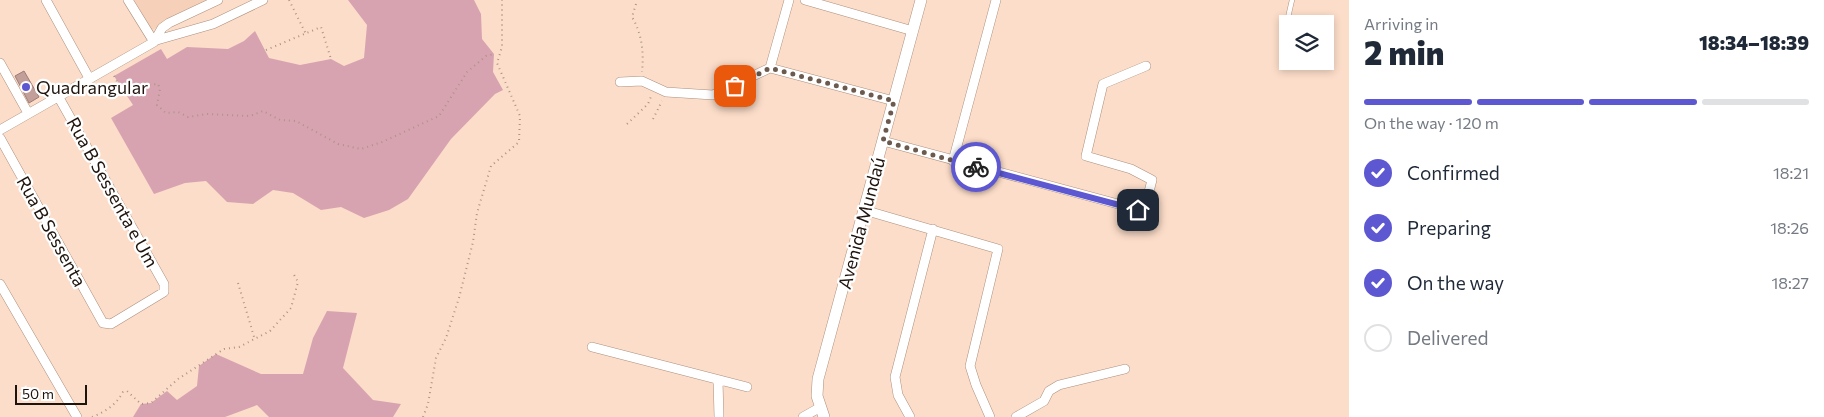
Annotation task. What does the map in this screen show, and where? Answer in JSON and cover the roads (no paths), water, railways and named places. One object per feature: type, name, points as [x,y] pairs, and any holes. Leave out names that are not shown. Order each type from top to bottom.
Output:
[{"type":"street","points":[[46,0],[89,78]]},
{"type":"street","points":[[128,0],[156,41]]},
{"type":"street","points":[[156,41],[162,28],[169,23],[218,0]]},
{"type":"street","points":[[0,130],[156,41],[213,24],[263,0]]},
{"type":"street","points":[[770,68],[789,0]]},
{"type":"street","points":[[805,0],[913,31]]},
{"type":"street","name":"Avenida Mundaú","points":[[822,413],[817,396],[818,379],[921,0]]},
{"type":"street","points":[[953,161],[996,0]]},
{"type":"street","points":[[0,63],[28,113]]},
{"type":"street","points":[[883,141],[1144,211],[1152,180],[1131,170],[1086,156],[1103,84],[1146,66]]},
{"type":"street","points":[[620,82],[642,81],[666,92],[712,95],[735,86],[770,68],[894,101]]},
{"type":"street","name":"Rua B Sessenta e Um","points":[[58,96],[164,284],[165,290],[111,324],[105,324]]},
{"type":"street","name":"Rua B Sessenta","points":[[0,138],[105,324]]},
{"type":"street","points":[[864,210],[998,249],[970,366],[990,417]]},
{"type":"street","points":[[910,417],[898,395],[896,377],[933,229]]},
{"type":"street","points":[[0,284],[77,417]]},
{"type":"street","points":[[592,347],[747,387]]},
{"type":"street","points":[[1016,417],[1044,401],[1049,391],[1059,385],[1126,369]]},
{"type":"street","points":[[718,380],[719,417]]},
{"type":"street","points":[[804,417],[822,413]]},
{"type":"lane","points":[[1289,15],[1292,0]]},
{"type":"place","name":"Quadrangular","points":[[26,87]]}]
